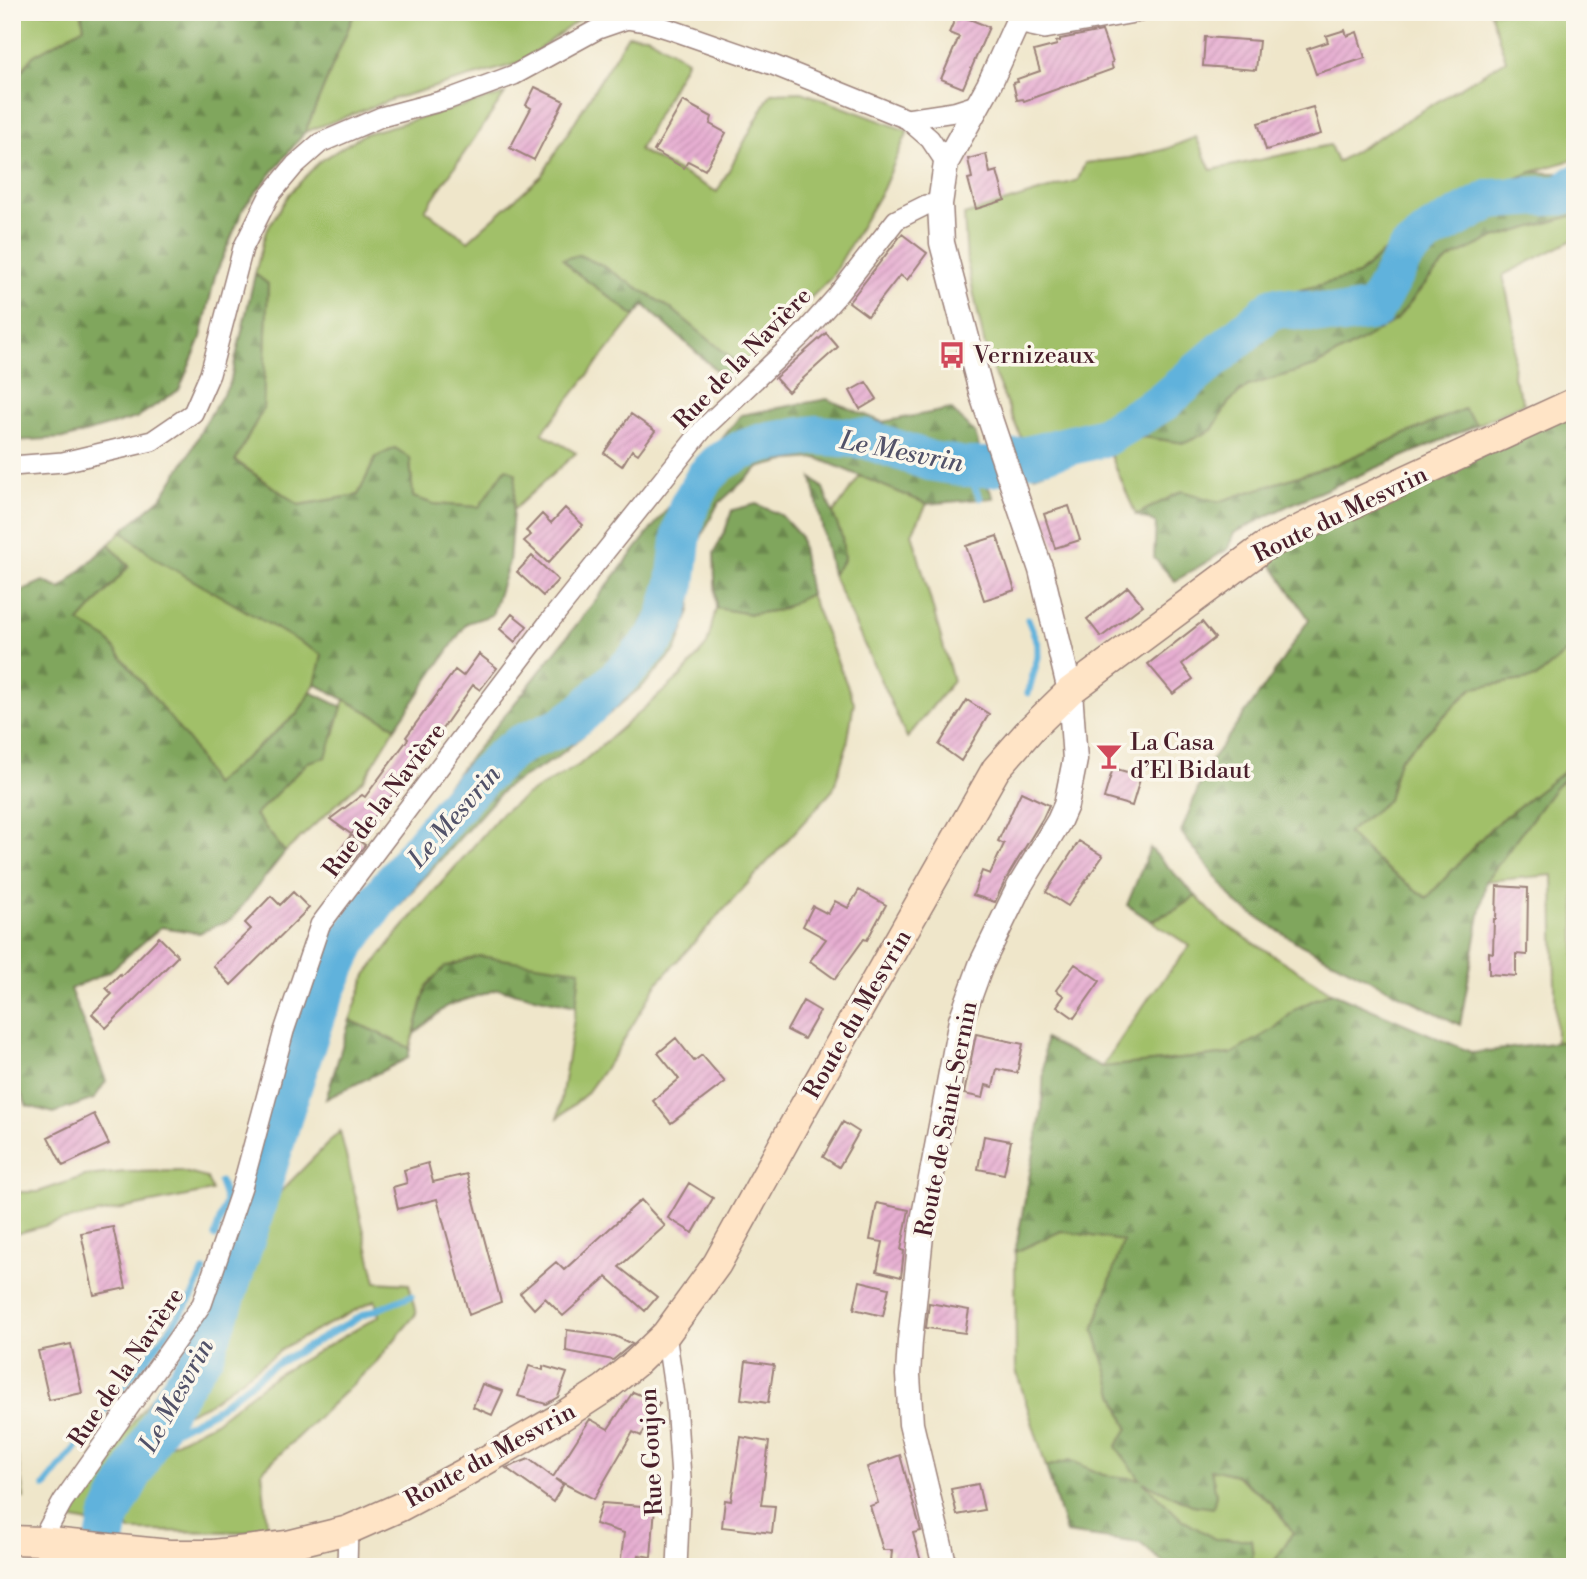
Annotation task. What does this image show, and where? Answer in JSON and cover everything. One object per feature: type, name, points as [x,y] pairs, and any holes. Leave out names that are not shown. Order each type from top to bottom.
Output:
[{"type":"main road","name":"Route du Mesvrin","points":[[12,1540],[169,1554],[213,1555],[287,1545],[348,1530],[400,1507],[464,1473],[604,1389],[666,1334],[717,1264],[996,769],[1031,729],[1070,691],[1264,547],[1575,402]]},
{"type":"street","points":[[940,204],[946,163],[989,85],[1017,18],[1045,29],[1140,12]]},
{"type":"street","points":[[12,466],[63,462],[152,441],[193,413],[210,374],[243,248],[269,196],[295,165],[320,144],[381,117],[449,99],[514,75],[598,29],[627,19],[647,22],[773,65],[907,119],[930,139],[946,163]]},
{"type":"street","points":[[907,119],[954,112],[979,104]]},
{"type":"street","name":"Route de Saint-Sernin","points":[[940,204],[942,243],[982,395],[1041,570],[1070,691],[1075,760],[1066,804],[1059,821],[1018,887],[981,965],[961,1020],[922,1226],[910,1341],[910,1412],[945,1567]]},
{"type":"street","name":"Rue de la Navière","points":[[41,1541],[63,1501],[202,1304],[243,1184],[284,1031],[320,925],[550,622],[704,428],[804,332],[896,220],[926,205],[940,204]]},
{"type":"street","name":"Rue Goujon","points":[[666,1334],[676,1402],[681,1478],[677,1567]]},
{"type":"street","points":[[347,1567],[348,1530]]},
{"type":"green space","points":[[12,12],[81,12],[84,27],[33,56],[12,84]]},
{"type":"green space","points":[[81,12],[355,12],[305,132],[244,207],[215,276],[201,338],[179,390],[136,418],[67,438],[12,441],[12,276],[20,268],[12,246],[12,84],[33,56],[84,27]]},
{"type":"green space","points":[[355,12],[595,12],[577,21],[520,63],[396,98],[305,132]]},
{"type":"green space","points":[[1490,12],[1575,12],[1575,159],[1532,172],[1384,251],[1358,275],[1274,297],[1225,325],[1183,369],[1106,420],[1021,438],[987,356],[967,262],[964,215],[1078,180],[1085,163],[1129,158],[1166,149],[1196,137],[1211,170],[1330,145],[1337,162],[1506,60]]},
{"type":"green space","points":[[628,35],[647,36],[687,60],[639,150],[717,192],[771,93],[802,92],[908,131],[883,189],[831,278],[741,366],[673,310],[601,265],[563,259],[574,271],[635,316],[542,433],[576,453],[512,511],[516,474],[479,507],[434,504],[413,497],[410,458],[376,457],[358,495],[299,505],[235,460],[263,409],[268,284],[255,274],[266,231],[290,193],[319,162],[364,134],[505,94],[425,210],[468,241],[542,175]]},
{"type":"green space","points":[[1532,172],[1575,174],[1575,215],[1491,239],[1449,259],[1428,280],[1397,319],[1315,366],[1248,386],[1229,402],[1212,430],[1185,443],[1143,437],[1034,475],[1021,438],[1106,420],[1183,369],[1225,325],[1274,297],[1358,275],[1434,212]]},
{"type":"green space","points":[[1575,215],[1575,239],[1503,275],[1515,331],[1513,378],[1524,403],[1477,425],[1464,409],[1336,464],[1218,502],[1182,492],[1136,515],[1108,449],[1143,437],[1185,443],[1212,430],[1229,402],[1248,386],[1315,366],[1397,319],[1428,280],[1449,259],[1491,239]]},
{"type":"green space","points":[[579,255],[601,265],[673,310],[741,366],[727,380],[644,305],[635,316],[574,271],[563,259]]},
{"type":"green space","points":[[255,274],[268,284],[263,409],[235,461],[299,505],[358,495],[376,457],[395,448],[410,458],[413,497],[434,504],[479,507],[506,468],[516,474],[509,562],[492,615],[467,623],[396,727],[315,684],[322,655],[156,559],[122,531],[161,498],[230,383]]},
{"type":"green space","points":[[827,399],[882,422],[776,428],[718,444],[741,415]]},
{"type":"green space","points":[[951,409],[975,433],[981,455],[901,441],[882,422]]},
{"type":"green space","points":[[1464,409],[1477,425],[1287,506],[1234,533],[1228,549],[1175,581],[1154,558],[1156,523],[1136,515],[1182,491],[1218,502],[1336,464]]},
{"type":"green space","points":[[1575,411],[1575,645],[1536,678],[1472,688],[1399,760],[1388,800],[1347,833],[1384,867],[1427,898],[1491,828],[1575,763],[1575,767],[1554,789],[1486,881],[1460,1025],[1301,945],[1237,904],[1181,832],[1207,766],[1270,679],[1309,619],[1265,555]]},
{"type":"green space","points":[[822,445],[865,451],[912,467],[984,479],[994,498],[927,504],[817,458],[789,460],[758,468],[718,504],[698,543],[690,611],[676,650],[646,683],[555,759],[505,788],[366,942],[368,930],[456,820],[522,753],[559,739],[585,719],[648,655],[667,627],[684,577],[691,525],[728,468],[754,455]]},
{"type":"green space","points":[[860,476],[927,504],[912,533],[953,681],[907,738],[832,574],[844,560],[842,537],[833,514]]},
{"type":"green space","points":[[812,478],[823,488],[842,537],[844,560],[832,574]]},
{"type":"green space","points":[[671,504],[672,526],[662,590],[650,629],[601,684],[569,713],[545,723],[504,747],[433,820],[433,803]]},
{"type":"green space","points":[[756,504],[781,515],[800,536],[810,594],[780,610],[751,614],[716,608],[714,553],[732,510]]},
{"type":"green space","points":[[122,531],[156,559],[323,655],[315,684],[297,714],[213,785],[191,744],[79,622],[129,566],[109,544]]},
{"type":"green space","points":[[109,544],[129,566],[79,622],[107,639],[191,744],[213,785],[297,714],[311,692],[342,707],[326,757],[308,762],[255,815],[285,852],[231,920],[199,933],[161,927],[109,972],[70,989],[106,1081],[94,1099],[54,1113],[27,1106],[12,1076],[12,595],[43,581],[61,589]]},
{"type":"green space","points":[[810,594],[854,702],[847,745],[833,790],[658,982],[616,1053],[586,1094],[558,1118],[580,970],[427,985],[410,1048],[350,1020],[366,975],[398,933],[502,813],[528,794],[579,765],[681,676],[707,645],[716,608],[751,614],[780,610]]},
{"type":"green space","points":[[1575,645],[1575,763],[1491,828],[1427,898],[1384,867],[1347,833],[1388,800],[1399,760],[1473,688],[1536,678]]},
{"type":"green space","points":[[344,699],[396,727],[364,779],[285,852],[255,815],[334,735]]},
{"type":"green space","points":[[1575,767],[1575,1040],[1556,1043],[1553,875],[1486,881],[1554,789]]},
{"type":"green space","points":[[1150,848],[1196,896],[1151,921],[1127,905]]},
{"type":"green space","points":[[1196,896],[1221,922],[1331,992],[1297,1008],[1274,1029],[1231,1054],[1102,1067],[1150,996],[1190,946],[1151,921]]},
{"type":"green space","points":[[479,956],[580,970],[576,1006],[498,989],[447,1006],[414,1034],[427,985],[445,967]]},
{"type":"green space","points":[[1331,992],[1473,1053],[1575,1040],[1575,1567],[1271,1567],[1293,1532],[1271,1503],[1236,1475],[1211,1469],[1216,1494],[1213,1508],[1192,1505],[1143,1482],[1181,1519],[1215,1539],[1251,1539],[1253,1556],[1249,1567],[1168,1567],[1140,1543],[1066,1533],[1046,1467],[1070,1460],[1103,1475],[1140,1479],[1116,1447],[1128,1428],[1114,1394],[1094,1329],[1123,1241],[1061,1231],[1015,1252],[1042,1110],[1045,1039],[1102,1067],[1231,1054],[1274,1029],[1297,1008]]},
{"type":"green space","points":[[350,1020],[410,1048],[408,1058],[326,1099]]},
{"type":"green space","points":[[340,1131],[376,1282],[409,1284],[416,1314],[377,1361],[262,1471],[267,1525],[246,1532],[129,1531],[122,1512],[156,1452],[215,1422],[273,1377],[379,1316],[375,1300],[288,1345],[208,1404],[167,1423],[213,1373],[245,1293],[263,1221],[281,1191]]},
{"type":"green space","points":[[180,1171],[207,1178],[212,1191],[62,1221],[12,1235],[12,1192],[38,1192],[85,1176]]},
{"type":"green space","points":[[1061,1231],[1123,1241],[1094,1329],[1114,1394],[1128,1428],[1192,1505],[1213,1507],[1216,1494],[1210,1468],[1235,1475],[1271,1503],[1293,1532],[1271,1567],[1249,1567],[1253,1556],[1251,1539],[1215,1539],[1181,1519],[1141,1480],[1103,1475],[1070,1460],[1046,1467],[1016,1370],[1015,1252]]},
{"type":"green space","points":[[202,1330],[102,1506],[95,1524],[73,1520],[70,1506]]},
{"type":"green space","points":[[12,1424],[24,1498],[12,1500]]},
{"type":"building","points":[[957,14],[989,27],[963,88],[941,79],[959,37],[949,33]]},
{"type":"building","points":[[1345,30],[1347,36],[1357,32],[1365,58],[1316,74],[1307,49],[1328,42],[1326,36]]},
{"type":"building","points":[[1102,31],[1113,69],[1024,101],[1017,100],[1013,83],[1040,71],[1034,51],[1057,45],[1056,42],[1060,39]]},
{"type":"building","points":[[1205,37],[1259,41],[1256,70],[1203,66]]},
{"type":"building","points":[[535,87],[564,101],[534,160],[510,148],[531,108],[526,105]]},
{"type":"building","points":[[683,101],[712,117],[710,124],[726,133],[705,170],[688,161],[684,168],[654,151]]},
{"type":"building","points":[[1313,107],[1321,134],[1266,150],[1258,123]]},
{"type":"building","points":[[986,154],[990,173],[997,171],[1005,200],[976,209],[968,179],[972,178],[968,159]]},
{"type":"building","points":[[902,234],[927,253],[907,280],[900,275],[868,316],[849,302]]},
{"type":"building","points":[[826,333],[838,347],[788,392],[775,378]]},
{"type":"building","points":[[866,382],[877,399],[860,409],[850,391]]},
{"type":"building","points":[[631,414],[655,431],[638,454],[632,450],[622,466],[604,453]]},
{"type":"building","points":[[1069,506],[1080,540],[1055,548],[1044,514]]},
{"type":"building","points":[[565,508],[583,525],[548,563],[524,541],[531,535],[526,531],[542,514],[551,523]]},
{"type":"building","points":[[997,536],[1015,590],[984,600],[966,546]]},
{"type":"building","points":[[532,556],[558,580],[543,596],[517,572]]},
{"type":"building","points":[[1128,587],[1143,605],[1101,637],[1087,619]]},
{"type":"building","points":[[512,614],[527,626],[515,642],[500,629]]},
{"type":"building","points":[[1202,622],[1215,638],[1182,664],[1193,679],[1173,694],[1148,664]]},
{"type":"building","points":[[479,654],[497,668],[480,690],[473,685],[377,815],[351,834],[330,819],[362,795],[365,797],[455,670],[463,676]]},
{"type":"building","points":[[967,700],[989,714],[961,761],[939,745]]},
{"type":"building","points":[[1113,768],[1141,776],[1132,806],[1104,798]]},
{"type":"building","points":[[1021,792],[1049,805],[1043,818],[995,902],[973,895],[982,871],[990,874],[1004,844],[998,841]]},
{"type":"building","points":[[351,835],[365,845],[353,861],[340,850]]},
{"type":"building","points":[[1079,841],[1103,856],[1068,906],[1046,892]]},
{"type":"building","points":[[1497,886],[1528,888],[1527,955],[1516,954],[1516,976],[1489,974]]},
{"type":"building","points":[[859,890],[886,905],[867,940],[864,939],[835,979],[810,961],[826,939],[803,926],[813,906],[828,914],[835,901],[848,908]]},
{"type":"building","points":[[293,892],[309,908],[231,985],[213,966],[251,929],[245,923],[271,896],[280,905]]},
{"type":"building","points":[[159,937],[178,956],[106,1028],[92,1014],[112,994],[106,988]]},
{"type":"building","points":[[1075,964],[1100,981],[1074,1018],[1057,1006],[1064,996],[1056,990]]},
{"type":"building","points":[[803,1001],[820,1011],[804,1039],[787,1030]]},
{"type":"building","points":[[976,1034],[1023,1044],[1017,1073],[997,1069],[993,1087],[986,1085],[983,1098],[964,1094]]},
{"type":"building","points":[[676,1038],[694,1061],[702,1055],[725,1082],[671,1123],[653,1101],[679,1079],[658,1053]]},
{"type":"building","points":[[94,1114],[109,1144],[63,1166],[48,1137]]},
{"type":"building","points":[[843,1122],[859,1132],[839,1167],[823,1157]]},
{"type":"building","points":[[984,1136],[1011,1141],[1004,1174],[978,1169]]},
{"type":"building","points":[[428,1163],[433,1182],[467,1174],[501,1302],[469,1315],[437,1199],[398,1209],[393,1187],[407,1183],[404,1170]]},
{"type":"building","points":[[689,1183],[713,1198],[693,1233],[668,1218]]},
{"type":"building","points":[[641,1200],[665,1226],[619,1267],[657,1297],[645,1311],[607,1277],[563,1316],[545,1298],[534,1309],[520,1293],[556,1262],[564,1270]]},
{"type":"building","points":[[877,1203],[909,1210],[901,1250],[904,1251],[901,1277],[877,1271],[883,1242],[870,1240]]},
{"type":"building","points":[[113,1227],[126,1288],[94,1295],[81,1233]]},
{"type":"building","points":[[860,1281],[889,1288],[883,1316],[854,1309]]},
{"type":"building","points":[[929,1303],[969,1310],[965,1333],[926,1328]]},
{"type":"building","points":[[567,1330],[615,1336],[632,1344],[613,1360],[566,1351]]},
{"type":"building","points":[[71,1344],[82,1393],[49,1400],[38,1351]]},
{"type":"building","points":[[746,1361],[774,1365],[768,1403],[741,1399]]},
{"type":"building","points":[[529,1366],[543,1370],[543,1366],[567,1373],[558,1397],[546,1404],[518,1396]]},
{"type":"building","points":[[482,1384],[503,1391],[492,1415],[473,1407]]},
{"type":"building","points":[[633,1392],[660,1403],[641,1436],[633,1432],[594,1499],[555,1479],[563,1485],[553,1502],[506,1468],[529,1459],[553,1477],[590,1419],[608,1429]]},
{"type":"building","points":[[741,1437],[769,1442],[761,1505],[775,1506],[772,1533],[722,1527],[725,1500],[731,1501]]},
{"type":"building","points":[[900,1455],[921,1531],[913,1533],[922,1565],[891,1562],[892,1550],[883,1550],[870,1506],[878,1503],[867,1467]]},
{"type":"building","points":[[978,1484],[984,1510],[957,1515],[951,1489]]},
{"type":"building","points":[[602,1503],[655,1507],[651,1557],[639,1555],[637,1567],[620,1567],[624,1533],[595,1524]]},
{"type":"waterway","name":"Le Mesvrin","points":[[100,1567],[109,1520],[115,1507],[168,1407],[205,1352],[251,1222],[317,1010],[347,943],[376,903],[476,783],[521,744],[565,725],[583,712],[657,636],[666,619],[676,583],[682,532],[689,506],[706,476],[719,463],[740,451],[763,443],[816,435],[866,439],[930,461],[965,467],[992,467],[1104,437],[1164,401],[1274,307],[1343,315],[1374,310],[1406,252],[1431,232],[1491,199],[1563,195],[1575,185]]},
{"type":"waterway","points":[[965,467],[980,498]]},
{"type":"waterway","points":[[1028,619],[1038,644],[1038,657],[1028,693]]},
{"type":"waterway","points":[[215,1236],[226,1201],[220,1182]]},
{"type":"waterway","points":[[45,1486],[171,1328],[193,1295],[204,1271]]},
{"type":"waterway","points":[[147,1445],[214,1411],[271,1367],[363,1315],[411,1296]]},
{"type":"place","name":"Vernizeaux","points":[[952,355]]},
{"type":"place","name":"La Casa d’El Bidaut","points":[[1109,756]]}]
